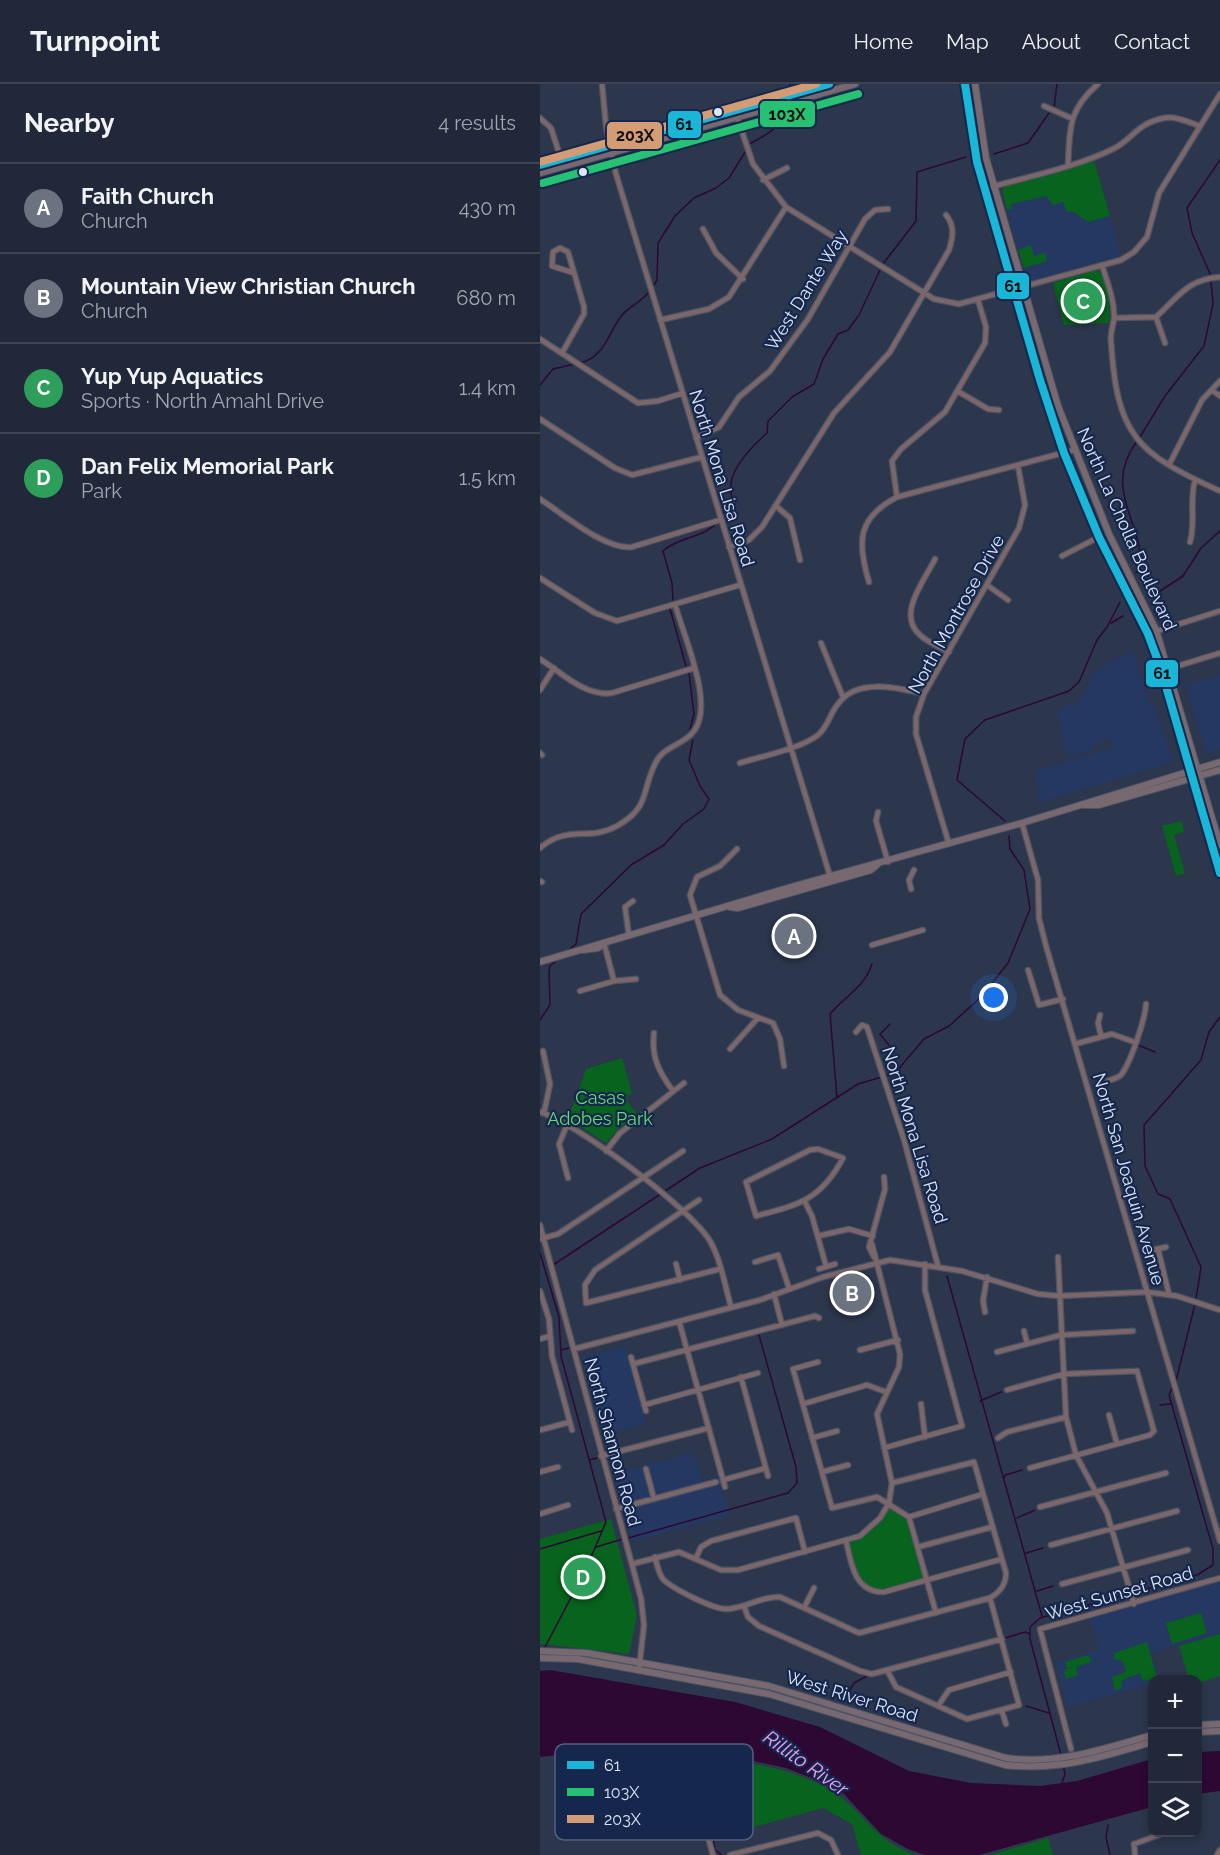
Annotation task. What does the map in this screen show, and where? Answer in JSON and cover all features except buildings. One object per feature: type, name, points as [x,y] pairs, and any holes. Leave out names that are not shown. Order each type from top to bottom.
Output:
[{"type":"main road","points":[[540,174],[612,154],[826,86],[855,84]]},
{"type":"main road","name":"North La Cholla Boulevard","points":[[965,84],[984,189],[1064,453],[1099,537],[1148,634],[1220,873]]},
{"type":"main road","name":"North La Cholla Boulevard","points":[[975,84],[986,158],[1022,287],[1074,450],[1131,583],[1156,630],[1220,845]]},
{"type":"main road","points":[[540,165],[736,114]]},
{"type":"main road","points":[[972,129],[975,130],[982,156],[986,158]]},
{"type":"main road","points":[[540,962],[582,950],[598,948],[604,943],[830,876],[888,862],[1080,806],[1220,762]]},
{"type":"main road","points":[[1080,806],[1098,805],[1220,770]]},
{"type":"main road","points":[[729,907],[738,908],[825,884],[871,870],[877,865]]},
{"type":"main road","name":"West River Road","points":[[540,1651],[544,1655],[577,1652],[769,1694],[884,1725],[987,1762],[1024,1767],[1054,1764],[1148,1743]]},
{"type":"main road","points":[[1202,1725],[1220,1724]]},
{"type":"main road","points":[[1202,1732],[1220,1731]]},
{"type":"main road","name":"West River Road","points":[[1070,1761],[1148,1736]]},
{"type":"street","name":"North Mona Lisa Road","points":[[602,84],[612,154],[720,520],[830,876]]},
{"type":"street","points":[[1068,164],[1071,118],[1089,92],[1098,84]]},
{"type":"street","points":[[736,114],[753,164],[763,180],[786,207],[924,294],[952,304],[978,300],[1120,260],[1134,252],[1147,237],[1159,193],[1220,94]]},
{"type":"street","points":[[1044,106],[1071,118]]},
{"type":"street","points":[[984,189],[1116,148],[1146,123],[1165,117],[1177,118],[1200,126]]},
{"type":"street","points":[[540,118],[551,128],[561,159]]},
{"type":"street","points":[[763,180],[786,168]]},
{"type":"street","points":[[660,320],[713,307],[729,297],[786,207]]},
{"type":"street","name":"West Dante Way","points":[[696,438],[719,427],[739,397],[771,371],[808,319],[870,214],[881,208],[888,209]]},
{"type":"street","points":[[729,547],[744,542],[756,533],[776,506],[829,420],[890,352],[950,250],[953,235],[951,222],[946,215]]},
{"type":"street","points":[[703,229],[716,253],[742,279]]},
{"type":"street","points":[[562,352],[584,314],[580,291],[568,252],[556,250],[551,256],[552,266],[574,273]]},
{"type":"street","points":[[1102,265],[1112,301],[1114,318],[1110,334],[1111,348],[1118,400],[1125,421],[1135,439],[1149,453],[1195,480],[1220,491]]},
{"type":"street","points":[[1114,318],[1156,317],[1190,284],[1204,278],[1220,277]]},
{"type":"street","points":[[897,497],[892,461],[901,449],[945,412],[959,392],[985,343],[986,327],[978,300]]},
{"type":"street","points":[[1156,317],[1165,343]]},
{"type":"street","points":[[540,339],[638,402],[658,401],[683,393]]},
{"type":"street","points":[[1169,465],[1202,400],[1220,381]]},
{"type":"street","points":[[1213,391],[1220,396]]},
{"type":"street","points":[[959,392],[988,409],[999,410]]},
{"type":"street","points":[[540,419],[615,468],[632,475],[702,457]]},
{"type":"street","points":[[869,582],[861,549],[863,531],[871,515],[882,505],[897,497],[1074,450]]},
{"type":"street","name":"North Montrose Drive","points":[[949,844],[916,734],[916,717],[924,694],[1019,528],[1025,505],[1018,466]]},
{"type":"street","points":[[1190,542],[1193,532],[1190,497],[1195,480]]},
{"type":"street","points":[[540,499],[605,542],[621,547],[632,547],[720,520]]},
{"type":"street","points":[[776,506],[790,518],[800,560]]},
{"type":"street","points":[[1062,556],[1099,537]]},
{"type":"street","points":[[935,559],[913,603],[910,620],[920,636],[949,652]]},
{"type":"street","points":[[540,578],[604,618],[617,621],[740,585]]},
{"type":"street","points":[[987,585],[1008,600]]},
{"type":"street","points":[[540,848],[561,835],[595,834],[610,830],[627,820],[639,808],[646,796],[657,760],[669,748],[689,737],[700,721],[703,703],[675,604]]},
{"type":"street","points":[[1148,634],[1220,611]]},
{"type":"street","points":[[821,643],[843,697]]},
{"type":"street","points":[[1168,669],[1220,653]]},
{"type":"street","points":[[540,659],[589,691],[607,694],[694,668]]},
{"type":"street","points":[[540,690],[554,668]]},
{"type":"street","points":[[740,763],[790,747],[820,734],[843,697],[862,690],[888,685],[924,694]]},
{"type":"street","points":[[878,812],[876,821],[888,862]]},
{"type":"street","name":"North San Joaquin Avenue","points":[[1022,823],[1038,880],[1039,918],[1220,1541]]},
{"type":"street","points":[[737,849],[720,866],[697,877],[690,895],[720,995],[738,1010],[773,1023],[777,1030],[784,1066]]},
{"type":"street","points":[[911,889],[909,880],[914,870]]},
{"type":"street","points":[[629,936],[625,907],[633,901]]},
{"type":"street","points":[[872,945],[923,930]]},
{"type":"street","points":[[604,943],[614,981]]},
{"type":"street","points":[[1028,970],[1039,1005],[1063,999]]},
{"type":"street","points":[[580,991],[614,981],[636,979]]},
{"type":"street","points":[[1108,1081],[1120,1076],[1145,1017],[1146,1004]]},
{"type":"street","points":[[1100,1015],[1098,1023],[1101,1036]]},
{"type":"street","points":[[730,1049],[758,1018]]},
{"type":"street","name":"North Mona Lisa Road","points":[[856,1032],[862,1025],[867,1026],[879,1056],[938,1266]]},
{"type":"street","points":[[654,1033],[654,1058],[660,1073],[673,1091]]},
{"type":"street","points":[[1075,1044],[1101,1036],[1118,1035],[1134,1042]]},
{"type":"street","points":[[543,1051],[550,1084],[542,1112],[567,1125],[644,1177],[682,1212],[710,1242],[730,1307]]},
{"type":"street","points":[[606,1152],[620,1133],[684,1083]]},
{"type":"street","points":[[567,1125],[559,1144],[568,1178]]},
{"type":"street","points":[[810,1150],[827,1151],[843,1158],[830,1180],[805,1202],[756,1216],[746,1182],[810,1150]]},
{"type":"street","points":[[542,1238],[558,1234],[682,1151]]},
{"type":"street","points":[[632,1564],[679,1552],[721,1570],[736,1570],[866,1533],[874,1526],[889,1503],[892,1483],[877,1417],[900,1364],[898,1340],[875,1259],[869,1247],[872,1244],[885,1189],[884,1177]]},
{"type":"street","points":[[699,1200],[595,1270],[585,1285],[586,1303],[720,1269]]},
{"type":"street","points":[[805,1202],[826,1266]]},
{"type":"street","name":"North Shannon Road","points":[[540,1225],[641,1598],[644,1625],[640,1665]]},
{"type":"street","points":[[818,1236],[849,1229],[873,1236]]},
{"type":"street","points":[[1149,1251],[1166,1246]]},
{"type":"street","points":[[1158,1249],[1169,1294]]},
{"type":"street","points":[[755,1262],[778,1255],[789,1288]]},
{"type":"street","points":[[1058,1257],[1065,1417],[1076,1455],[1097,1492],[1113,1529],[1134,1604]]},
{"type":"street","points":[[574,1349],[774,1294],[875,1259],[938,1266],[987,1277],[1038,1294],[1059,1296],[1147,1292],[1169,1294],[1220,1310]]},
{"type":"street","points":[[676,1264],[680,1280]]},
{"type":"street","points":[[819,1269],[834,1264]]},
{"type":"street","points":[[884,1448],[963,1426],[925,1290],[925,1264]]},
{"type":"street","points":[[985,1312],[983,1301],[987,1277]]},
{"type":"street","name":"North Shannon Road","points":[[540,1291],[549,1319],[552,1356],[572,1430]]},
{"type":"street","points":[[774,1294],[782,1325]]},
{"type":"street","points":[[633,1365],[815,1316],[819,1318]]},
{"type":"street","points":[[679,1321],[725,1487]]},
{"type":"street","points":[[1024,1331],[1028,1343]]},
{"type":"street","points":[[996,1352],[1061,1335],[1133,1331]]},
{"type":"street","points":[[540,1339],[550,1336]]},
{"type":"street","points":[[860,1350],[898,1340]]},
{"type":"street","points":[[631,1357],[645,1408],[758,1372]]},
{"type":"street","points":[[818,1362],[793,1369],[831,1508],[871,1497],[889,1503],[909,1517],[936,1613]]},
{"type":"street","points":[[900,1364],[906,1366]]},
{"type":"street","points":[[1007,1390],[1064,1374],[1138,1371],[1155,1432],[1030,1468]]},
{"type":"street","points":[[741,1377],[768,1476]]},
{"type":"street","points":[[802,1404],[867,1385],[886,1392]]},
{"type":"street","points":[[921,1404],[925,1437]]},
{"type":"street","points":[[1109,1415],[1117,1444]]},
{"type":"street","points":[[999,1438],[1007,1431],[1065,1417]]},
{"type":"street","points":[[540,1430],[570,1422]]},
{"type":"street","points":[[601,1456],[709,1428]]},
{"type":"street","points":[[812,1438],[837,1431]]},
{"type":"street","points":[[655,1557],[663,1579],[674,1588],[719,1608],[777,1597],[859,1633],[990,1598],[1004,1586],[1006,1573],[973,1461],[892,1483]]},
{"type":"street","points":[[822,1472],[848,1465]]},
{"type":"street","points":[[540,1472],[558,1467]]},
{"type":"street","points":[[723,1480],[766,1468]]},
{"type":"street","points":[[646,1469],[654,1499]]},
{"type":"street","points":[[1040,1507],[1166,1473]]},
{"type":"street","points":[[616,1509],[716,1482]]},
{"type":"street","points":[[909,1517],[915,1513],[983,1494]]},
{"type":"street","points":[[540,1514],[568,1505]]},
{"type":"street","points":[[1051,1545],[1177,1511]]},
{"type":"street","points":[[696,1558],[701,1547],[711,1541],[796,1518],[805,1552]]},
{"type":"street","points":[[918,1547],[992,1527]]},
{"type":"street","points":[[846,1540],[857,1580],[871,1591],[884,1592],[1002,1560]]},
{"type":"street","points":[[1062,1584],[1188,1550]]},
{"type":"street","name":"West Sunset Road","points":[[1071,1749],[1040,1629],[1220,1578]]},
{"type":"street","points":[[804,1608],[814,1588]]},
{"type":"street","points":[[887,1670],[896,1687],[969,1719],[1020,1705],[990,1598]]},
{"type":"street","points":[[744,1605],[748,1617],[759,1626],[860,1671],[872,1674],[1002,1639]]},
{"type":"street","points":[[938,1706],[949,1690],[1011,1672]]},
{"type":"street","points":[[1002,1711],[1006,1724]]},
{"type":"street","points":[[730,1855],[811,1833],[825,1835],[831,1840],[838,1855]]},
{"type":"street","points":[[1135,1855],[1132,1844],[1154,1837]]},
{"type":"street","points":[[709,1840],[713,1855]]},
{"type":"street","points":[[1217,1855],[1220,1850]]},
{"type":"shaded area","points":[[1094,161],[1121,255],[1030,281],[1024,270],[1002,190]]},
{"type":"shaded area","points":[[1133,651],[1147,697],[1146,705],[1153,703],[1173,762],[1038,803],[1036,770],[1114,747],[1112,739],[1095,745],[1089,751],[1067,757],[1057,711],[1069,705],[1078,705],[1093,674],[1109,662]]},
{"type":"shaded area","points":[[1220,675],[1220,750],[1206,754],[1186,685]]},
{"type":"shaded area","points":[[624,1346],[646,1424],[603,1435],[582,1357]]},
{"type":"shaded area","points":[[693,1453],[703,1481],[719,1477],[730,1515],[632,1542],[613,1473]]},
{"type":"shaded area","points":[[1220,1582],[1220,1634],[1151,1653],[1157,1675],[1148,1675],[1148,1685],[1068,1707],[1055,1662],[1099,1649],[1089,1618]]},
{"type":"green space","points":[[1094,161],[1110,216],[1088,222],[1072,211],[1067,212],[1063,202],[1053,205],[1046,196],[1011,204],[1012,209],[1007,210],[1002,190],[1006,185]]},
{"type":"green space","points":[[1031,245],[1034,256],[1045,253],[1047,261],[1024,268],[1018,250]]},
{"type":"green space","points":[[1097,270],[1102,274],[1107,287],[1109,323],[1064,325],[1053,283]]},
{"type":"green space","points":[[1182,821],[1184,832],[1174,835],[1185,873],[1176,876],[1162,826]]},
{"type":"green space","name":"Casas Adobes Park","points":[[622,1058],[632,1093],[625,1098],[637,1114],[618,1129],[606,1143],[568,1119],[586,1069]]},
{"type":"green space","points":[[888,1507],[902,1513],[908,1520],[924,1578],[892,1587],[872,1588],[859,1575],[848,1543],[875,1528]]},
{"type":"green space","points":[[611,1519],[637,1615],[629,1654],[540,1644],[540,1539]]},
{"type":"green space","points":[[1201,1613],[1207,1633],[1172,1644],[1166,1623]]},
{"type":"green space","points":[[1220,1634],[1220,1676],[1202,1682],[1202,1675],[1188,1675],[1179,1646]]},
{"type":"green space","points":[[1147,1642],[1156,1675],[1148,1675],[1148,1680],[1143,1681],[1140,1673],[1122,1680],[1121,1689],[1115,1690],[1112,1677],[1126,1672],[1123,1661],[1114,1659],[1114,1653]]},
{"type":"green space","points":[[1089,1655],[1091,1662],[1076,1667],[1078,1675],[1066,1679],[1064,1670],[1074,1667],[1067,1668],[1065,1662]]},
{"type":"green space","points":[[753,1764],[791,1773],[828,1789],[843,1799],[884,1838],[916,1855],[861,1855],[852,1824],[823,1808],[753,1827]]},
{"type":"green space","points":[[1048,1838],[1053,1855],[990,1855]]},
{"type":"water","name":"Rillito River","points":[[550,1670],[735,1702],[820,1727],[909,1771],[971,1783],[1040,1786],[1077,1781],[1148,1760],[1148,1808],[979,1855],[925,1855],[908,1849],[881,1834],[843,1793],[832,1786],[786,1768],[753,1761],[753,1744],[555,1744],[555,1755],[540,1757],[540,1671]]},
{"type":"water","points":[[1220,1751],[1220,1791],[1202,1793],[1202,1752]]},
{"type":"waterway","points":[[790,84],[791,89]]},
{"type":"waterway","points":[[1054,108],[1057,84]]},
{"type":"waterway","points":[[749,144],[773,130],[789,108]]},
{"type":"waterway","points":[[994,154],[1028,143],[1049,113]]},
{"type":"waterway","points":[[654,285],[657,280],[658,243],[675,216],[694,198],[716,188],[729,178],[747,149]]},
{"type":"waterway","points":[[883,264],[916,221],[917,172],[966,157]]},
{"type":"waterway","points":[[1211,276],[1192,233],[1187,208],[1220,160]]},
{"type":"waterway","points":[[722,514],[732,504],[731,484],[735,470],[767,433],[768,421],[792,397],[814,384],[823,359],[838,334],[848,330],[859,315],[880,270]]},
{"type":"waterway","points":[[1140,437],[1165,396],[1204,346],[1213,304],[1211,281]]},
{"type":"waterway","points":[[580,363],[596,355],[623,314],[648,293]]},
{"type":"waterway","points":[[540,385],[553,369],[575,364]]},
{"type":"waterway","points":[[1136,573],[1140,558],[1139,544],[1124,496],[1123,479],[1126,461],[1137,441]]},
{"type":"waterway","points":[[673,600],[672,583],[663,551],[669,546],[705,532],[717,523]]},
{"type":"waterway","points":[[1151,597],[1183,576],[1201,548],[1220,531]]},
{"type":"waterway","points":[[1005,821],[957,780],[965,739],[985,720],[1069,691],[1079,682],[1097,640],[1107,627],[1120,602]]},
{"type":"waterway","points":[[670,609],[686,666]]},
{"type":"waterway","points":[[1111,623],[1123,616]]},
{"type":"waterway","points":[[689,673],[694,714],[690,729]]},
{"type":"waterway","points":[[569,950],[576,944],[581,914],[631,865],[664,845],[683,824],[704,809],[709,799],[700,786],[689,760],[693,740]]},
{"type":"waterway","points":[[553,1265],[700,1168],[772,1139],[858,1084],[895,1073],[924,1039],[949,1026],[981,997],[1008,963],[1030,909],[1024,870],[1010,849],[1009,836]]},
{"type":"waterway","points":[[540,1020],[550,1005],[549,971],[550,966],[556,961]]},
{"type":"waterway","points":[[837,1098],[830,1014],[859,985],[872,964]]},
{"type":"waterway","points":[[1196,1299],[1201,1267],[1170,1199],[1158,1194],[1145,1166],[1144,1125],[1201,1060],[1209,1032],[1220,1017]]},
{"type":"waterway","points":[[890,1024],[880,1034],[892,1049]]},
{"type":"waterway","points":[[1138,1045],[1155,1052]]},
{"type":"waterway","points":[[540,1253],[559,1317],[561,1356],[606,1522],[585,1571],[544,1649]]},
{"type":"waterway","points":[[947,1276],[1042,1616]]},
{"type":"waterway","points":[[1176,1381],[1195,1304]]},
{"type":"waterway","points":[[628,1538],[788,1493],[797,1483],[796,1467],[759,1335]]},
{"type":"waterway","points":[[561,1350],[569,1348]]},
{"type":"waterway","points":[[1061,1755],[1030,1639],[1030,1627],[1040,1618],[1197,1575],[1213,1565],[1213,1549],[1169,1395],[1172,1388]]},
{"type":"waterway","points":[[980,1401],[1001,1392]]},
{"type":"waterway","points":[[1160,1405],[1170,1404]]},
{"type":"waterway","points":[[589,1460],[597,1458]]},
{"type":"waterway","points":[[1004,1478],[1005,1475],[1022,1470]]},
{"type":"waterway","points":[[1017,1518],[1035,1510]]},
{"type":"waterway","points":[[540,1549],[601,1531]]},
{"type":"waterway","points":[[596,1547],[623,1539]]},
{"type":"waterway","points":[[1026,1553],[1043,1548]]},
{"type":"waterway","points":[[1037,1591],[1053,1586]]},
{"type":"waterway","points":[[1005,1638],[1025,1632],[1030,1634]]},
{"type":"waterway","points":[[850,1690],[854,1683],[867,1676]]},
{"type":"waterway","points":[[1026,1706],[1049,1713]]},
{"type":"waterway","points":[[1062,1783],[1065,1774],[1063,1765]]},
{"type":"waterway","points":[[1108,1825],[1106,1837],[1110,1855]]},
{"type":"waterway","points":[[713,1840],[715,1850],[722,1855]]},
{"type":"transit line","name":"203X","points":[[540,162],[816,84]]},
{"type":"transit line","name":"61","points":[[540,165],[829,84]]},
{"type":"transit line","name":"61","points":[[965,84],[977,162],[1040,380],[1064,453],[1099,537],[1148,634],[1161,669],[1220,873]]},
{"type":"transit line","name":"103X","points":[[543,183],[858,94]]},
{"type":"place","name":"Yup Yup Aquatics","points":[[1083,301]]},
{"type":"place","name":"Faith Church","points":[[794,936]]},
{"type":"place","name":"Mountain View Christian Church","points":[[852,1293]]},
{"type":"place","name":"Dan Felix Memorial Park","points":[[583,1577]]}]
